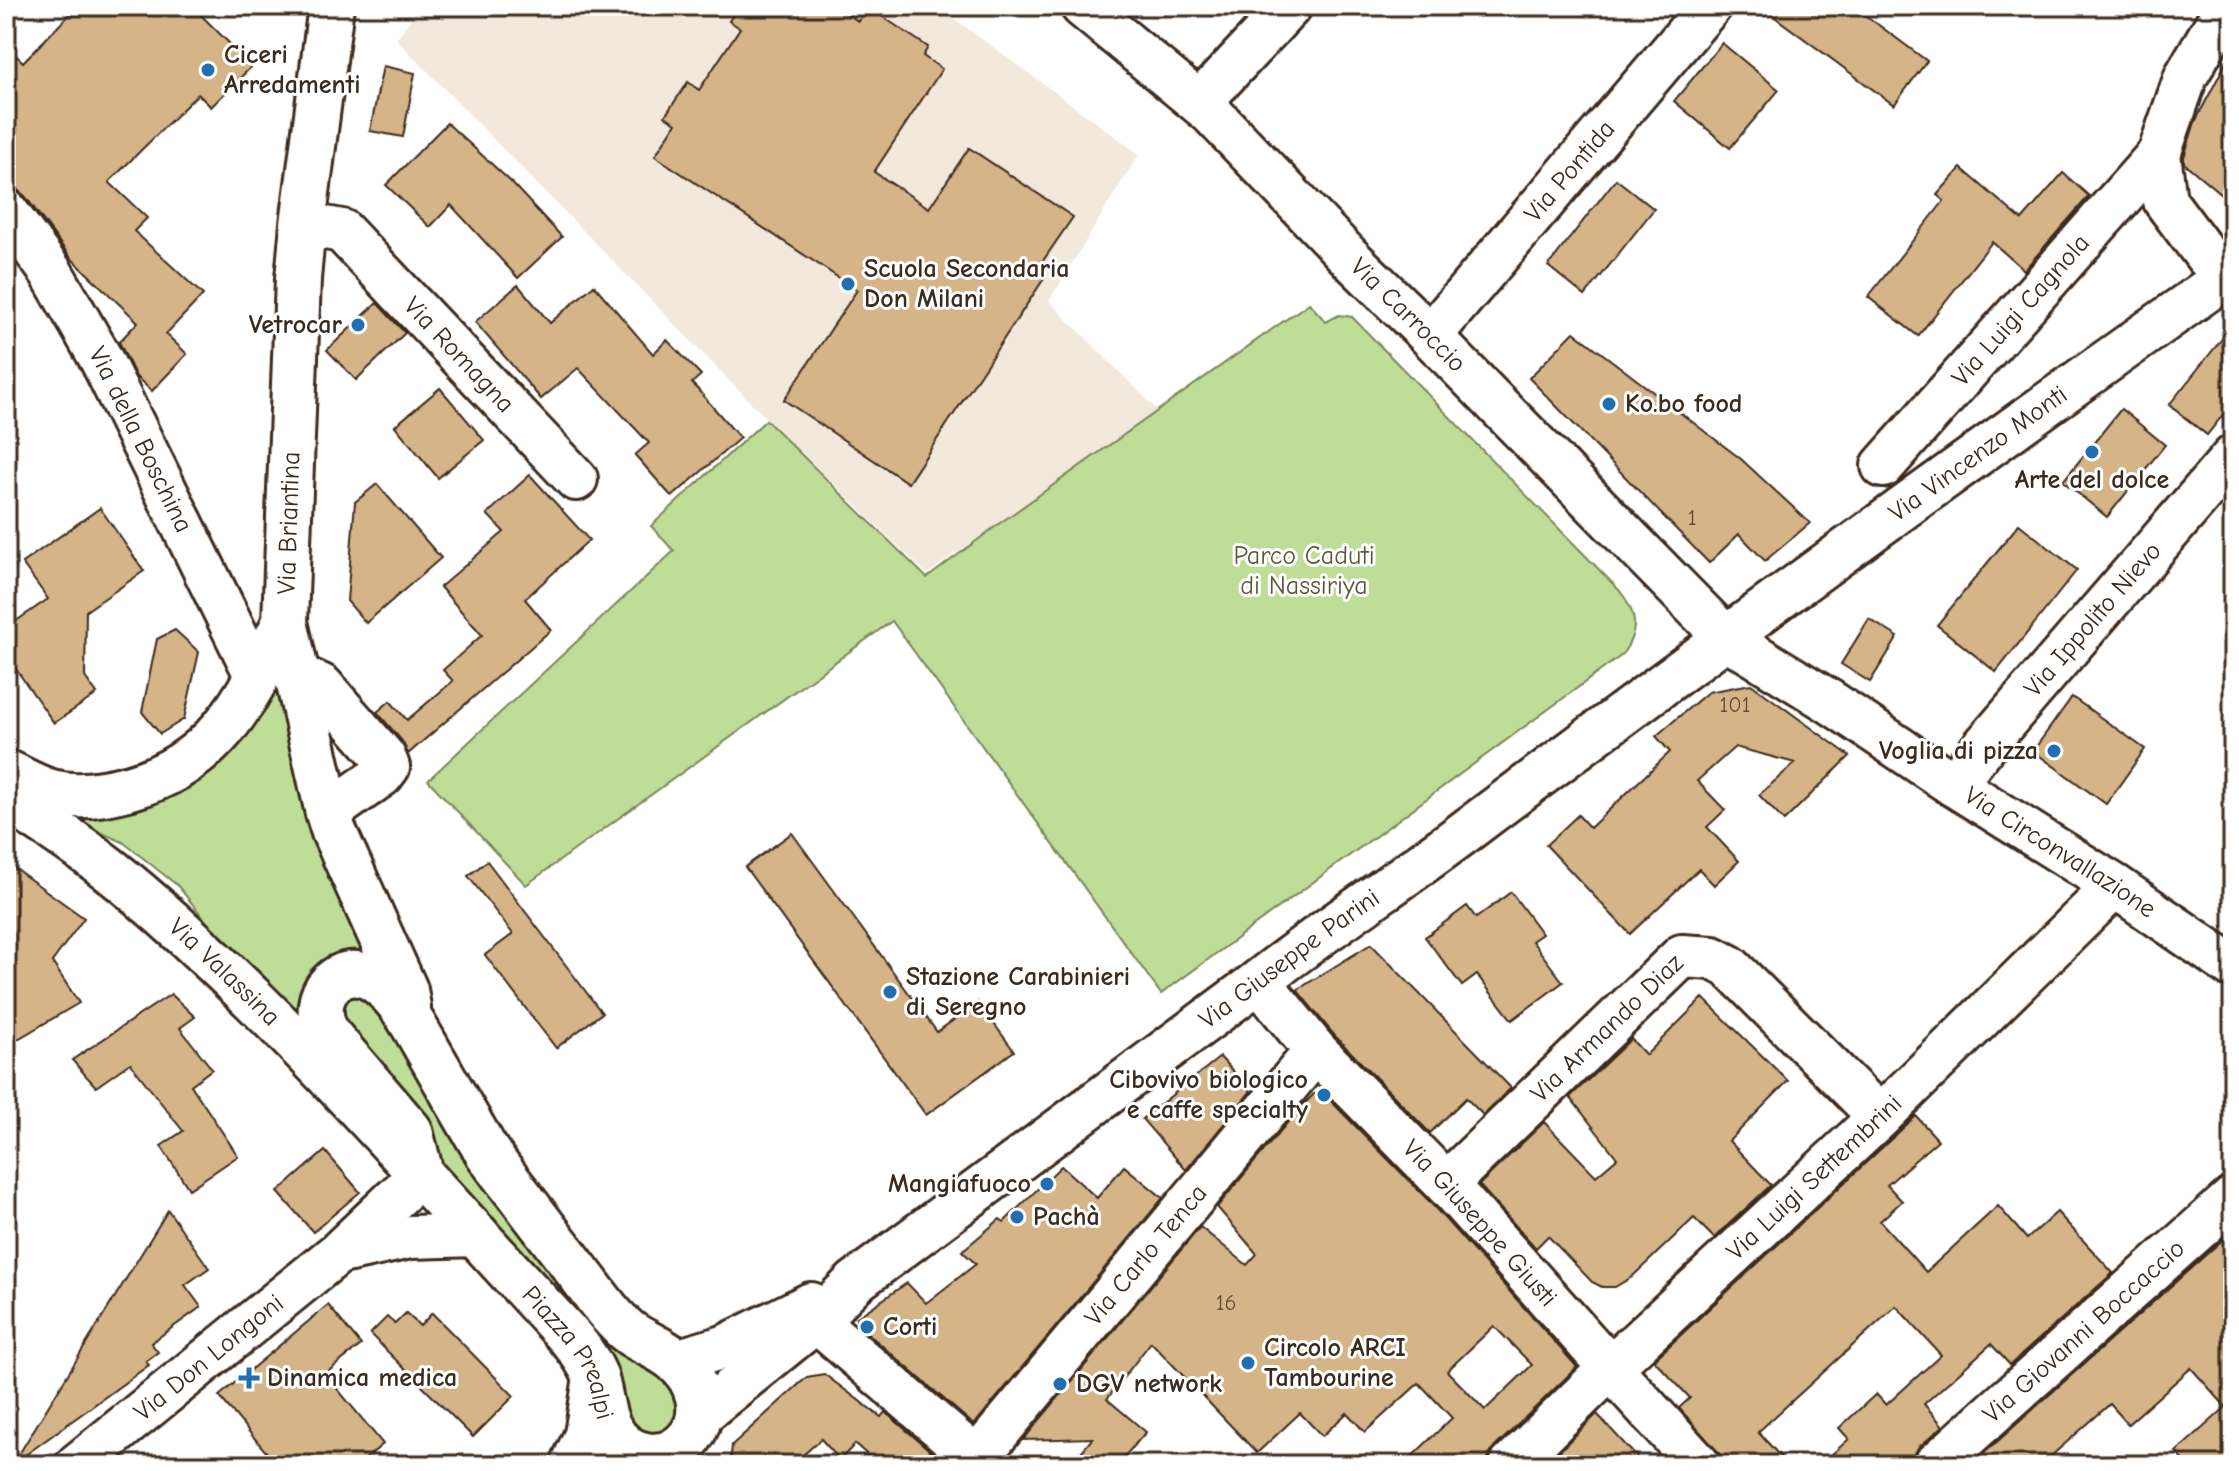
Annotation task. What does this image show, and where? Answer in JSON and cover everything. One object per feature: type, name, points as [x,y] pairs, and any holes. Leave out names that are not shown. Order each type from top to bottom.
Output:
[{"type":"main road","name":"Via Briantina","points":[[276,676],[285,622],[298,279],[323,228],[331,6]]},
{"type":"main road","points":[[6,772],[50,792],[74,796],[111,793],[156,780],[185,764],[276,676],[334,832],[405,990],[411,1021]]},
{"type":"main road","name":"Via Valassina","points":[[6,798],[112,872],[216,963],[421,1174]]},
{"type":"main road","name":"Piazza Prealpi","points":[[356,974],[370,977],[381,984],[411,1021],[489,1154],[600,1301],[627,1330],[676,1361],[695,1387],[698,1396],[671,1449],[621,1443],[609,1428],[595,1377],[585,1355],[421,1174],[410,1131],[328,1035],[320,1022],[319,1008],[330,985],[342,976],[356,974]]},
{"type":"street","name":"Via Carroccio","points":[[1082,6],[1200,102],[1725,637]]},
{"type":"street","points":[[1200,102],[1290,6]]},
{"type":"street","name":"Via Pontida","points":[[1430,336],[1710,6]]},
{"type":"street","name":"Via Luigi Cagnola","points":[[1883,466],[2159,154],[2186,76],[2227,6]]},
{"type":"street","name":"Via Luigi Cagnola","points":[[2159,154],[2165,201],[2207,257],[2232,275]]},
{"type":"street","name":"Via della Boschina","points":[[6,211],[51,272],[276,676]]},
{"type":"street","name":"Via Romagna","points":[[323,228],[576,479]]},
{"type":"street","name":"Via Vincenzo Monti","points":[[1725,637],[2232,275]]},
{"type":"street","name":"Via Ippolito Nievo","points":[[1954,785],[1984,746],[2233,457]]},
{"type":"street","name":"Via Circonvallazione","points":[[1725,637],[2115,886],[2233,967]]},
{"type":"street","name":"Via Giuseppe Parini","points":[[671,1449],[816,1321],[855,1282],[1308,942],[1446,847],[1725,637]]},
{"type":"street","points":[[276,676],[322,686],[384,757],[388,767],[382,775],[328,813]]},
{"type":"street","name":"Via Luigi Settembrini","points":[[1511,1465],[1610,1368],[1880,1117],[2115,886]]},
{"type":"street","name":"Via Armando Diaz","points":[[1446,1184],[1682,956],[1713,958],[1730,967],[1880,1117]]},
{"type":"street","name":"Via Giuseppe Giusti","points":[[1259,981],[1316,1051],[1446,1184],[1699,1465]]},
{"type":"street","name":"Via Carlo Tenca","points":[[980,1462],[1316,1051]]},
{"type":"street","name":"Via Don Longoni","points":[[77,1465],[339,1252],[421,1174]]},
{"type":"street","name":"Via Giovanni Boccaccio","points":[[1935,1465],[2233,1198]]},
{"type":"street","name":"Via Don Longoni","points":[[339,1252],[410,1237],[478,1235]]},
{"type":"street","name":"Via Giuseppe Parini","points":[[676,1361],[724,1347],[855,1282]]},
{"type":"street","points":[[816,1321],[980,1462]]},
{"type":"street","points":[[572,1465],[586,1435],[595,1377]]},
{"type":"shaded area","name":"Scuola Secondaria Don Milani","points":[[421,6],[937,6],[1139,154],[1049,301],[1157,410],[927,574],[767,419],[396,39]]},
{"type":"green space","name":"Parco Caduti di Nassiriya","points":[[1309,303],[1326,322],[1339,315],[1352,317],[1620,591],[1633,615],[1634,630],[1622,655],[1161,994],[892,621],[526,885],[428,780],[674,551],[651,526],[766,420],[927,578]]},
{"type":"green space","points":[[276,680],[374,952],[307,1026],[220,953],[207,922],[178,886],[123,842],[61,815],[97,813]]},
{"type":"green space","points":[[355,984],[670,1368],[685,1427],[645,1446],[454,1194],[335,1029],[332,1001]]},
{"type":"building","points":[[78,6],[192,6],[252,66],[211,107],[198,94],[109,182],[147,218],[134,231],[203,295],[166,334],[187,354],[152,391],[136,377],[119,342],[138,322],[71,258],[25,196],[16,189],[6,187],[6,46],[23,62]]},
{"type":"building","points":[[739,6],[836,6],[858,21],[868,7],[928,47],[923,56],[942,69],[874,172],[929,208],[969,148],[1073,217],[1036,271],[1045,277],[908,483],[784,400],[857,290],[655,156],[676,123],[665,116],[688,82],[699,90],[740,28],[729,21]]},
{"type":"building","points":[[1760,6],[1853,6],[1927,61],[1894,105]]},
{"type":"building","points":[[1722,43],[1779,90],[1730,148],[1674,101]]},
{"type":"building","points":[[2233,49],[2233,204],[2184,163],[2184,157],[2195,122]]},
{"type":"building","points":[[383,66],[415,73],[403,137],[370,131]]},
{"type":"building","points":[[447,123],[509,180],[562,237],[518,278],[451,205],[430,227],[386,185]]},
{"type":"building","points":[[1961,168],[2022,220],[2063,173],[2089,196],[2024,270],[1992,242],[1918,336],[1868,297],[1944,201],[1937,195]]},
{"type":"building","points":[[1616,179],[1654,209],[1585,296],[1548,266]]},
{"type":"building","points":[[518,285],[550,323],[594,285],[653,354],[667,340],[701,375],[692,383],[740,438],[672,497],[635,455],[649,443],[578,368],[541,399],[475,322]]},
{"type":"building","points":[[377,303],[405,333],[356,380],[327,350]]},
{"type":"building","points":[[2233,325],[2233,402],[2207,435],[2169,405]]},
{"type":"building","points":[[1574,332],[1741,459],[1810,523],[1765,561],[1739,534],[1709,563],[1529,378]]},
{"type":"building","points":[[440,388],[484,440],[438,478],[395,426]]},
{"type":"building","points":[[2121,409],[2165,445],[2107,517],[2063,481]]},
{"type":"building","points":[[530,475],[589,540],[525,599],[551,630],[408,754],[402,741],[377,712],[390,701],[407,720],[453,681],[443,670],[482,635],[440,587],[504,532],[487,514]]},
{"type":"building","points":[[377,484],[441,558],[366,623],[347,601],[355,502]]},
{"type":"building","points":[[100,508],[144,571],[86,611],[85,677],[97,694],[54,723],[6,655],[6,628],[48,599],[22,563]]},
{"type":"building","points":[[2019,524],[2077,570],[1996,672],[1937,625]]},
{"type":"building","points":[[1869,619],[1898,637],[1870,682],[1841,664]]},
{"type":"building","points":[[175,630],[199,652],[184,719],[160,734],[142,712],[157,639]]},
{"type":"building","points":[[1751,684],[1850,756],[1784,821],[1759,795],[1795,763],[1735,747],[1697,781],[1725,810],[1707,827],[1739,861],[1714,885],[1699,869],[1630,934],[1546,845],[1578,815],[1590,828],[1670,752],[1656,736],[1708,692]]},
{"type":"building","points":[[2072,697],[2145,749],[2106,804],[2033,751]]},
{"type":"building","points":[[792,833],[937,1032],[978,1002],[1014,1051],[926,1115],[745,867]]},
{"type":"building","points":[[487,861],[602,1013],[556,1048],[485,955],[513,934],[468,876]]},
{"type":"building","points":[[6,862],[84,918],[52,962],[79,1003],[6,1046]]},
{"type":"building","points":[[1511,892],[1542,934],[1532,941],[1563,982],[1512,1020],[1477,975],[1462,986],[1425,937],[1467,906],[1476,918]]},
{"type":"building","points":[[1371,944],[1511,1088],[1483,1115],[1466,1098],[1430,1133],[1334,1035],[1297,990]]},
{"type":"building","points":[[171,994],[195,1017],[180,1028],[212,1069],[191,1085],[238,1156],[189,1189],[161,1146],[183,1131],[130,1063],[96,1087],[72,1060]]},
{"type":"building","points":[[1703,998],[1788,1081],[1729,1141],[1771,1185],[1714,1238],[1694,1218],[1632,1277],[1615,1287],[1602,1287],[1592,1282],[1548,1236],[1536,1248],[1479,1185],[1544,1122],[1596,1176],[1617,1158],[1570,1097],[1631,1039],[1646,1055]]},
{"type":"building","points":[[1220,1057],[1251,1091],[1186,1170],[1142,1119]]},
{"type":"building","points":[[1323,1093],[1428,1200],[1577,1367],[1494,1448],[1488,1465],[1403,1465],[1452,1418],[1419,1383],[1365,1432],[1347,1413],[1322,1436],[1300,1413],[1257,1453],[1151,1342],[1107,1399],[1146,1432],[1117,1465],[1070,1465],[1093,1438],[1023,1440],[1200,1227],[1247,1265],[1257,1254],[1217,1207],[1314,1094]],"holes":[[[1494,1326],[1532,1365],[1485,1410],[1447,1371]]]},
{"type":"building","points":[[1916,1116],[1938,1140],[1887,1185],[1902,1201],[1880,1221],[1926,1272],[1998,1206],[2027,1239],[2057,1212],[2113,1273],[2010,1365],[1991,1344],[1924,1404],[1943,1426],[1918,1448],[1912,1465],[1820,1465],[1849,1439],[1839,1428],[1876,1394],[1886,1405],[1941,1355],[1896,1306],[1758,1432],[1788,1465],[1729,1465],[1679,1408],[1690,1398],[1654,1360]]},
{"type":"building","points":[[325,1151],[360,1192],[313,1232],[278,1192]]},
{"type":"building","points":[[1061,1166],[1097,1198],[1124,1166],[1163,1198],[974,1425],[858,1325],[856,1318],[907,1283],[926,1303],[976,1264],[962,1251],[1000,1219],[1004,1222]]},
{"type":"building","points":[[168,1210],[209,1268],[185,1285],[201,1307],[151,1343],[158,1352],[146,1361],[149,1365],[13,1464]]},
{"type":"building","points":[[2228,1235],[2233,1240],[2233,1465],[2188,1465],[2176,1452],[2226,1407],[2191,1368],[2128,1424],[2110,1404],[2041,1465],[1971,1465]]},
{"type":"building","points":[[328,1305],[361,1345],[325,1374],[383,1444],[358,1465],[277,1465],[219,1396]]},
{"type":"building","points":[[406,1313],[420,1326],[432,1313],[514,1396],[473,1437],[370,1334],[387,1317],[395,1324]]},
{"type":"building","points":[[824,1374],[881,1417],[885,1412],[947,1465],[879,1465],[855,1444],[840,1460],[821,1439],[792,1465],[730,1465],[732,1445],[807,1377]]},
{"type":"building","points":[[1597,1414],[1644,1465],[1545,1465]]},
{"type":"place","name":"Ciceri Arredamenti","points":[[208,70]]},
{"type":"place","name":"Scuola Secondaria Don Milani","points":[[848,284]]},
{"type":"place","name":"Vetrocar","points":[[358,325]]},
{"type":"place","name":"Ko.bo food","points":[[1609,404]]},
{"type":"place","name":"Arte del dolce","points":[[2092,452]]},
{"type":"place","name":"Voglia di pizza","points":[[2054,751]]},
{"type":"place","name":"Stazione Carabinieri di Seregno","points":[[890,992]]},
{"type":"place","name":"Cibovivo biologico e caffe specialty","points":[[1324,1095]]},
{"type":"place","name":"Mangiafuoco","points":[[1047,1184]]},
{"type":"place","name":"Pachà","points":[[1017,1217]]},
{"type":"place","name":"Corti","points":[[867,1327]]},
{"type":"place","name":"Circolo ARCI Tambourine","points":[[1248,1363]]},
{"type":"place","name":"Dinamica medica","points":[[249,1378]]},
{"type":"place","name":"DGV network","points":[[1060,1384]]}]
